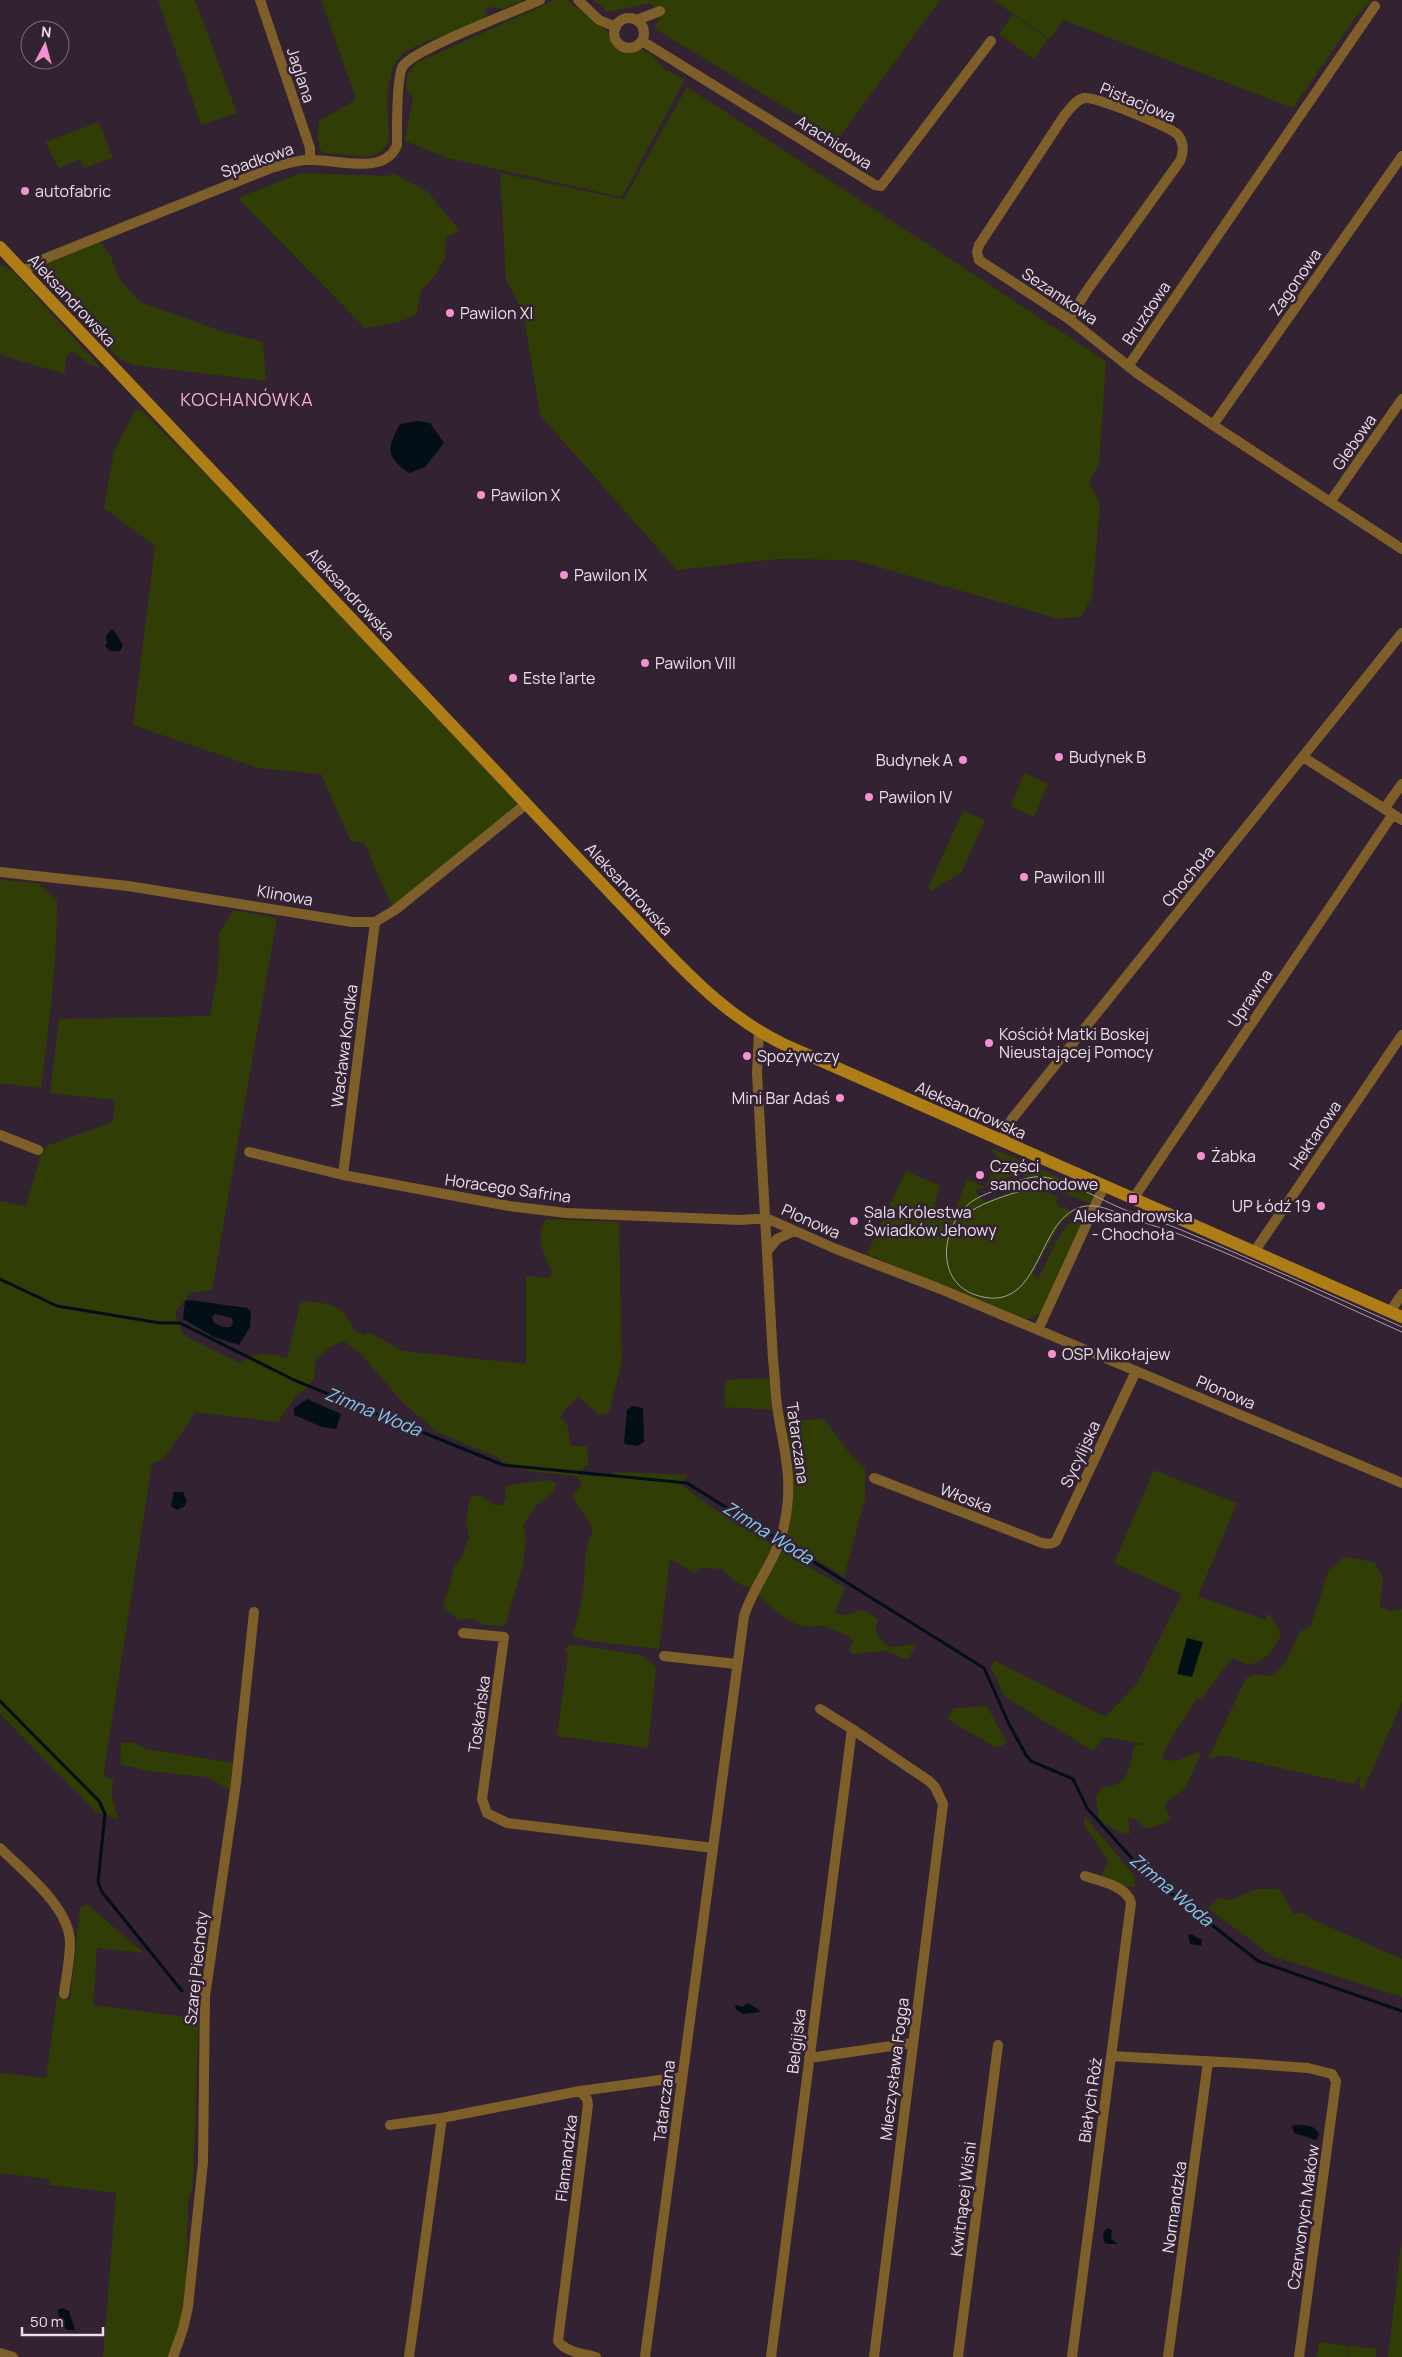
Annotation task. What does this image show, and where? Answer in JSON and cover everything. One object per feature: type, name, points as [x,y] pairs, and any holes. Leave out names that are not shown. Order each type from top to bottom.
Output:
[{"type":"main road","name":"Aleksandrowska","points":[[0,247],[699,986],[726,1009],[759,1032],[1396,1315]]},
{"type":"street","name":"Jaglana","points":[[260,0],[310,148],[310,159]]},
{"type":"street","name":"Spadkowa","points":[[23,271],[44,259],[271,168],[310,159],[368,164],[384,161],[393,153],[396,145],[400,72],[403,65],[424,50],[540,0]]},
{"type":"street","points":[[578,0],[599,20],[616,27]]},
{"type":"street","name":"Bruzdowa","points":[[1375,6],[1128,365],[1213,425],[1402,549]]},
{"type":"street","points":[[624,19],[640,24],[642,41],[631,48],[624,47],[616,39],[616,27],[624,19]]},
{"type":"street","name":"Arachidowa","points":[[642,41],[875,185],[881,186],[991,41]]},
{"type":"street","name":"Pistacjowa","points":[[977,252],[979,245],[1064,116],[1078,100],[1088,98],[1099,100],[1176,133],[1183,148],[1180,161],[1069,319]]},
{"type":"street","name":"Zagonowa","points":[[1213,425],[1402,156]]},
{"type":"street","name":"Sezamkowa","points":[[977,252],[979,260],[1069,319],[1128,365]]},
{"type":"street","name":"Glebowa","points":[[1330,502],[1402,399]]},
{"type":"street","name":"Chochoła","points":[[1002,1141],[1012,1119],[1402,633]]},
{"type":"street","points":[[1302,757],[1402,820]]},
{"type":"street","name":"Uprawna","points":[[1133,1199],[1388,811],[1402,784]]},
{"type":"street","points":[[375,922],[406,902],[526,804]]},
{"type":"street","name":"Klinowa","points":[[0,872],[128,886],[352,922],[375,922]]},
{"type":"street","name":"Wacława Kondka","points":[[343,1174],[375,922]]},
{"type":"street","name":"Tatarczana","points":[[645,2357],[736,1664],[747,1604],[783,1531],[790,1493],[790,1477],[777,1398],[757,1073],[759,1032]]},
{"type":"street","name":"Hektarowa","points":[[1254,1252],[1402,1035]]},
{"type":"street","points":[[0,1135],[38,1150]]},
{"type":"street","name":"Horacego Safrina","points":[[249,1152],[343,1174],[538,1210],[742,1220],[766,1218]]},
{"type":"street","points":[[1038,1330],[1104,1186]]},
{"type":"street","name":"Plonowa","points":[[766,1218],[1402,1483]]},
{"type":"street","points":[[768,1250],[777,1239],[794,1231]]},
{"type":"street","points":[[1396,1315],[1402,1294]]},
{"type":"street","name":"Sycylijska","points":[[1048,1545],[1056,1541],[1136,1371]]},
{"type":"street","name":"Włoska","points":[[874,1478],[1048,1545]]},
{"type":"street","name":"Szarej Piechoty","points":[[173,2357],[184,2329],[188,2307],[202,2162],[205,1996],[236,1783],[254,1612]]},
{"type":"street","name":"Toskańska","points":[[463,1633],[504,1637],[482,1799],[487,1813],[507,1822],[713,1848]]},
{"type":"street","points":[[664,1656],[736,1664]]},
{"type":"street","points":[[820,1709],[852,1729]]},
{"type":"street","name":"Mieczysława Fogga","points":[[852,1729],[936,1787],[943,1804],[874,2357]]},
{"type":"street","name":"Belgijska","points":[[771,2357],[852,1729]]},
{"type":"street","points":[[0,1848],[53,1902],[68,1928],[70,1943],[64,1994]]},
{"type":"street","name":"Białych Róż","points":[[1072,2357],[1131,1903],[1130,1896],[1123,1890],[1085,1876]]},
{"type":"street","points":[[809,2058],[912,2043]]},
{"type":"street","name":"Kwitnącej Wiśni","points":[[958,2357],[998,2045]]},
{"type":"street","points":[[1111,2056],[1208,2062]]},
{"type":"street","name":"Czerwonych Maków","points":[[1208,2062],[1324,2071],[1332,2074],[1336,2081],[1299,2357]]},
{"type":"street","name":"Normandzka","points":[[1168,2357],[1208,2062]]},
{"type":"street","points":[[580,2091],[682,2077]]},
{"type":"street","name":"Flamandzka","points":[[390,2125],[442,2118],[580,2091],[587,2099],[588,2105],[558,2341],[560,2345],[571,2350],[596,2357]]},
{"type":"street","points":[[409,2357],[442,2118]]},
{"type":"street","points":[[0,2353],[13,2357]]},
{"type":"green space","points":[[158,0],[195,0],[237,113],[201,125]]},
{"type":"green space","points":[[321,0],[524,0],[504,9],[490,7],[485,10],[487,15],[476,24],[427,41],[404,52],[393,66],[387,95],[389,141],[381,152],[369,157],[322,153],[319,145],[319,121],[356,98]]},
{"type":"green space","points":[[555,0],[567,0],[604,27],[614,46],[619,50],[632,53],[642,50],[650,53],[664,69],[685,79],[622,197],[447,158],[405,141],[413,96],[406,90],[407,76],[416,63]]},
{"type":"green space","points":[[594,0],[940,0],[838,139],[657,30],[655,25],[660,19],[656,8],[650,3],[608,12]]},
{"type":"green space","points":[[993,0],[1371,0],[1355,18],[1293,108],[1063,20],[1050,39]]},
{"type":"green space","points":[[1013,15],[1048,39],[1034,59],[999,34]]},
{"type":"green space","points":[[687,87],[1106,361],[1099,464],[1089,483],[1100,504],[1092,596],[1082,616],[1059,619],[854,560],[778,559],[677,570],[540,415],[523,312],[506,280],[500,173],[624,199]]},
{"type":"green space","points":[[99,122],[113,158],[83,168],[80,159],[59,168],[45,142]]},
{"type":"green space","points":[[301,173],[385,176],[395,174],[428,192],[460,231],[446,237],[445,257],[438,272],[421,291],[416,315],[399,322],[365,328],[238,198]]},
{"type":"green space","points":[[99,240],[111,257],[119,279],[140,302],[224,332],[263,342],[266,381],[133,365],[118,358],[41,274],[46,263]]},
{"type":"green space","points":[[0,265],[12,270],[101,368],[89,364],[72,351],[66,356],[65,374],[7,357],[0,353]]},
{"type":"green space","points":[[136,409],[142,411],[220,489],[519,805],[392,906],[364,843],[351,841],[321,774],[258,768],[133,725],[155,546],[104,508],[114,451]]},
{"type":"green space","points":[[1024,773],[1048,784],[1034,817],[1011,806]]},
{"type":"green space","points":[[963,811],[985,820],[961,873],[932,890],[928,888]]},
{"type":"green space","points":[[0,880],[38,883],[57,900],[50,1018],[41,1088],[0,1083]]},
{"type":"green space","points":[[233,910],[277,918],[212,1290],[190,1293],[175,1313],[183,1335],[240,1363],[252,1356],[263,1354],[287,1358],[301,1301],[334,1306],[345,1315],[354,1331],[365,1335],[368,1332],[403,1351],[526,1364],[526,1276],[548,1278],[553,1273],[544,1254],[541,1239],[541,1232],[546,1219],[619,1222],[622,1362],[609,1413],[599,1415],[579,1397],[566,1408],[560,1418],[567,1424],[571,1446],[587,1446],[588,1464],[577,1475],[610,1477],[615,1472],[688,1475],[680,1484],[734,1523],[783,1550],[793,1502],[793,1479],[785,1421],[824,1419],[851,1455],[865,1468],[865,1498],[844,1577],[804,1551],[802,1560],[804,1564],[845,1588],[835,1613],[844,1615],[863,1610],[878,1619],[875,1632],[886,1644],[891,1647],[916,1645],[908,1660],[886,1651],[853,1654],[849,1650],[853,1642],[849,1637],[823,1625],[812,1627],[791,1621],[748,1588],[735,1581],[723,1569],[699,1568],[694,1573],[670,1559],[659,1649],[604,1643],[572,1636],[582,1595],[586,1550],[593,1532],[573,1496],[582,1483],[576,1476],[535,1472],[514,1467],[497,1457],[437,1432],[402,1402],[360,1353],[343,1341],[332,1346],[315,1360],[314,1379],[304,1391],[298,1393],[278,1422],[196,1412],[164,1458],[152,1464],[104,1771],[106,1778],[114,1779],[111,1793],[118,1819],[96,1812],[0,1714],[0,1201],[26,1206],[43,1147],[113,1122],[115,1100],[50,1093],[59,1019],[210,1016],[218,972],[219,933]]},
{"type":"green space","points":[[989,1147],[1095,1193],[1079,1189],[1095,1196],[1091,1204],[1050,1188],[1022,1174],[998,1157]]},
{"type":"green space","points":[[996,1164],[1014,1175],[985,1187]]},
{"type":"green space","points":[[906,1171],[940,1186],[934,1205],[954,1212],[967,1179],[985,1187],[975,1191],[985,1202],[1029,1185],[1058,1197],[1056,1203],[1062,1209],[1065,1206],[1073,1213],[1059,1226],[1032,1274],[1038,1278],[1063,1231],[1077,1218],[1086,1215],[1041,1313],[1030,1319],[1022,1319],[867,1254]]},
{"type":"green space","points":[[769,1378],[772,1410],[725,1407],[725,1380]]},
{"type":"green space","points":[[1154,1470],[1237,1503],[1198,1596],[1265,1620],[1269,1613],[1281,1634],[1268,1655],[1259,1661],[1247,1665],[1234,1658],[1227,1664],[1202,1699],[1197,1698],[1173,1735],[1162,1759],[1176,1761],[1202,1751],[1185,1789],[1171,1798],[1164,1806],[1170,1817],[1167,1823],[1146,1829],[1136,1819],[1128,1817],[1130,1834],[1117,1831],[1099,1819],[1096,1796],[1103,1787],[1112,1786],[1123,1779],[1131,1762],[1134,1746],[1144,1744],[1104,1737],[1093,1751],[1005,1697],[991,1668],[994,1660],[1105,1717],[1137,1684],[1182,1594],[1114,1563]]},
{"type":"green space","points":[[546,1480],[556,1482],[554,1492],[536,1506],[523,1525],[526,1536],[523,1565],[505,1626],[485,1625],[473,1619],[459,1620],[443,1607],[455,1565],[462,1557],[469,1537],[466,1523],[470,1497],[480,1495],[493,1505],[501,1505],[506,1500],[505,1486]]},
{"type":"green space","points":[[1344,1557],[1374,1562],[1383,1578],[1380,1607],[1392,1611],[1402,1609],[1402,1702],[1363,1791],[1359,1786],[1360,1776],[1353,1784],[1222,1755],[1208,1759],[1246,1678],[1254,1675],[1273,1676],[1285,1663],[1300,1632],[1311,1626],[1328,1571]]},
{"type":"green space","points":[[569,1644],[641,1655],[656,1668],[648,1748],[557,1736],[568,1656],[565,1649]]},
{"type":"green space","points":[[987,1706],[1007,1743],[997,1748],[947,1719],[954,1708]]},
{"type":"green space","points":[[132,1742],[146,1749],[234,1763],[230,1790],[207,1777],[149,1771],[120,1764],[121,1743]]},
{"type":"green space","points":[[1085,1817],[1134,1875],[1135,1887],[1116,1885],[1101,1878],[1108,1861],[1084,1825]]},
{"type":"green space","points":[[1256,1889],[1279,1889],[1294,1914],[1303,1912],[1307,1917],[1402,1959],[1402,1997],[1272,1956],[1208,1908],[1219,1898],[1231,1900]]},
{"type":"green space","points":[[87,1904],[144,1953],[97,1948],[93,2005],[194,2018],[195,2010],[199,2011],[193,2186],[188,2201],[186,2280],[181,2320],[170,2357],[103,2357],[116,2193],[50,2185],[48,2179],[0,2173],[0,2073],[46,2078],[57,1996],[70,2001],[80,1908]]},
{"type":"green space","points":[[1402,2237],[1402,2357],[1388,2357]]},
{"type":"green space","points":[[1319,2342],[1348,2346],[1347,2357],[1317,2357]]},
{"type":"green space","points":[[1349,2346],[1377,2349],[1376,2357],[1348,2357]]},
{"type":"shaded area","points":[[418,421],[430,423],[444,443],[425,467],[409,473],[392,457],[391,446],[400,424]]},
{"type":"shaded area","points":[[112,629],[123,646],[120,651],[110,651],[105,646],[107,643],[106,636]]},
{"type":"shaded area","points":[[185,1301],[247,1308],[251,1312],[250,1327],[239,1345],[214,1337],[183,1319]],"holes":[[[215,1314],[232,1318],[233,1324],[230,1327],[223,1327],[214,1323],[212,1317]]]},
{"type":"shaded area","points":[[307,1399],[341,1414],[336,1429],[322,1427],[294,1415],[294,1408]]},
{"type":"shaded area","points":[[632,1406],[643,1408],[644,1442],[637,1446],[625,1444],[624,1441],[627,1410]]},
{"type":"shaded area","points":[[174,1492],[183,1492],[187,1501],[185,1506],[177,1510],[171,1506]]},
{"type":"shaded area","points":[[1187,1638],[1203,1642],[1192,1677],[1177,1674]]},
{"type":"shaded area","points":[[1191,1934],[1202,1940],[1201,1946],[1190,1944],[1188,1935]]},
{"type":"shaded area","points":[[748,2003],[760,2012],[743,2014],[736,2010],[735,2006],[742,2007]]},
{"type":"shaded area","points":[[1298,2125],[1316,2129],[1319,2135],[1316,2140],[1294,2133],[1292,2126]]},
{"type":"shaded area","points":[[1108,2228],[1112,2230],[1111,2239],[1118,2244],[1106,2244],[1103,2238]]},
{"type":"shaded area","points":[[62,2308],[69,2311],[75,2330],[67,2329],[62,2325],[58,2310]]},
{"type":"waterway","name":"Zimna Woda","points":[[0,1279],[57,1306],[160,1323],[180,1323],[294,1380],[503,1465],[687,1483],[984,1668],[1009,1724],[1031,1761],[1073,1779],[1087,1808],[1144,1872],[1258,1961],[1402,2011]]},
{"type":"waterway","points":[[0,1701],[99,1801],[105,1814],[98,1882],[102,1892],[182,1991]]},
{"type":"tram line","points":[[1402,1327],[1172,1226],[1130,1212],[1062,1182],[1043,1177],[1023,1179],[973,1201],[956,1220],[950,1232],[947,1245],[950,1271],[956,1282],[966,1290],[979,1296],[1000,1298],[1016,1291],[1028,1277],[1057,1226],[1069,1213],[1086,1206],[1098,1206],[1212,1247],[1402,1332]]},
{"type":"tram line","points":[[962,1217],[983,1205],[1010,1194],[1024,1190],[1061,1186]]},
{"type":"place","name":"autofabric","points":[[25,191]]},
{"type":"place","name":"Pawilon XI","points":[[450,313]]},
{"type":"place","name":"Pawilon X","points":[[481,495]]},
{"type":"place","name":"Pawilon IX","points":[[564,575]]},
{"type":"place","name":"Pawilon VIII","points":[[645,663]]},
{"type":"place","name":"Este l'arte","points":[[513,678]]},
{"type":"place","name":"Budynek B","points":[[1059,757]]},
{"type":"place","name":"Budynek A","points":[[963,760]]},
{"type":"place","name":"Pawilon IV","points":[[869,797]]},
{"type":"place","name":"Pawilon III","points":[[1024,877]]},
{"type":"place","name":"Kościół Matki Boskej Nieustającej Pomocy","points":[[989,1043]]},
{"type":"place","name":"Spożywczy","points":[[747,1056]]},
{"type":"place","name":"Mini Bar Adaś","points":[[840,1098]]},
{"type":"place","name":"Żabka","points":[[1201,1156]]},
{"type":"place","name":"Części samochodowe","points":[[980,1175]]},
{"type":"place","name":"Aleksandrowska - Chochoła","points":[[1133,1199]]},
{"type":"place","name":"UP Łódź 19","points":[[1321,1206]]},
{"type":"place","name":"Sala Królestwa Świadków Jehowy","points":[[854,1221]]},
{"type":"place","name":"OSP Mikołajew","points":[[1052,1354]]},
{"type":"district","name":"KOCHANÓWKA","points":[[247,400]]}]
